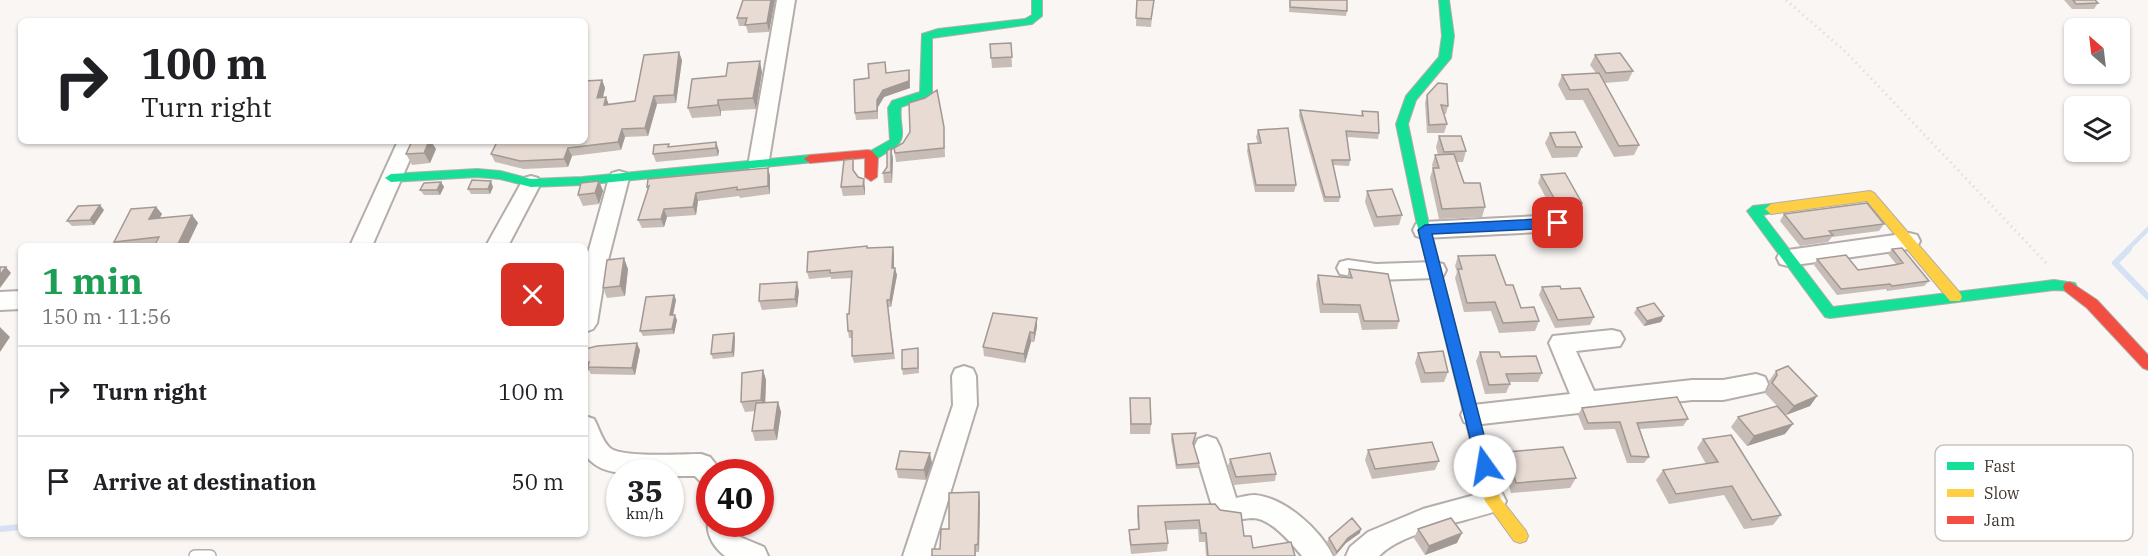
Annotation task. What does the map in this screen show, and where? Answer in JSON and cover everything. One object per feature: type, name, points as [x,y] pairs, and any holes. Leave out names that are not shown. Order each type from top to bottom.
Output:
[{"type":"street","points":[[758,166],[786,0]]},
{"type":"street","points":[[391,178],[491,174],[531,183],[619,178],[871,156],[896,141],[894,108],[896,104],[926,94],[926,36],[938,32],[1028,22],[1037,16],[1037,0]]},
{"type":"street","points":[[1444,0],[1448,48],[1444,60],[1408,100],[1402,124],[1425,230],[1493,501],[1520,536]]},
{"type":"street","points":[[362,243],[407,144]]},
{"type":"street","points":[[871,156],[871,177]]},
{"type":"street","points":[[588,307],[619,178]]},
{"type":"street","points":[[499,243],[531,183]]},
{"type":"street","points":[[1955,297],[1870,196],[1754,211],[1830,313],[2054,285],[2068,286],[2092,304],[2148,364]]},
{"type":"street","points":[[1425,230],[1558,223]]},
{"type":"street","points":[[1788,258],[1909,241]]},
{"type":"street","points":[[1348,268],[1376,273],[1435,270]]},
{"type":"street","points":[[0,301],[18,300]]},
{"type":"street","points":[[1587,402],[1561,343],[1612,339]]},
{"type":"street","points":[[917,556],[965,405],[964,376]]},
{"type":"street","points":[[1473,415],[1692,390],[1723,390],[1756,384]]},
{"type":"street","points":[[588,433],[595,448],[604,458],[636,464],[696,465]]},
{"type":"street","points":[[1207,447],[1225,506],[1228,509],[1251,507],[1271,512],[1295,531],[1319,556]]},
{"type":"street","points":[[1360,556],[1377,540],[1423,521],[1493,501]]},
{"type":"street","points":[[724,537],[737,551],[754,556]]},
{"type":"lane","points":[[195,556],[210,556]]},
{"type":"path","points":[[1786,0],[1799,15],[1831,37],[1938,146],[2068,286]]},
{"type":"building","points":[[743,0],[771,0],[767,23],[745,25],[747,18],[737,18]]},
{"type":"building","points":[[1137,0],[1154,0],[1151,19],[1136,18]]},
{"type":"building","points":[[1290,0],[1347,0],[1347,11],[1290,7]]},
{"type":"building","points":[[2073,0],[2095,0],[2098,3],[2076,4]]},
{"type":"building","points":[[1011,43],[1012,57],[991,58],[990,44]]},
{"type":"building","points":[[679,52],[674,95],[654,96],[645,128],[622,129],[618,142],[568,148],[564,159],[520,161],[491,154],[496,144],[588,144],[588,81],[602,80],[597,98],[606,97],[604,105],[635,101],[644,55]]},
{"type":"building","points":[[1620,53],[1633,71],[1606,73],[1595,55]]},
{"type":"building","points":[[760,61],[753,98],[718,100],[718,105],[688,108],[692,79],[726,76],[728,63]]},
{"type":"building","points":[[885,62],[886,73],[909,70],[909,81],[883,90],[877,100],[877,111],[855,113],[854,80],[869,78],[868,64]]},
{"type":"building","points":[[1599,73],[1639,145],[1619,146],[1588,89],[1570,90],[1562,75]]},
{"type":"building","points":[[1438,83],[1447,84],[1448,106],[1441,105],[1447,124],[1429,125],[1427,95]]},
{"type":"building","points":[[937,90],[944,127],[944,148],[895,153],[894,148],[903,143],[910,132],[909,103],[925,98]]},
{"type":"building","points":[[1300,110],[1363,116],[1362,111],[1378,112],[1379,133],[1346,131],[1350,160],[1332,160],[1340,197],[1325,197]]},
{"type":"building","points":[[1288,128],[1296,185],[1256,185],[1248,144],[1261,143],[1258,130]]},
{"type":"building","points":[[1575,132],[1582,147],[1556,147],[1550,133]]},
{"type":"building","points":[[1439,136],[1461,136],[1466,151],[1444,152]]},
{"type":"building","points":[[716,142],[716,148],[653,154],[654,145],[669,144],[668,147]]},
{"type":"building","points":[[411,144],[428,144],[424,153],[406,154]]},
{"type":"building","points":[[891,148],[891,172],[883,173],[887,167],[887,151]]},
{"type":"building","points":[[1454,154],[1464,183],[1480,183],[1485,207],[1442,209],[1433,168],[1439,168],[1435,155]]},
{"type":"building","points":[[853,159],[853,170],[858,177],[864,179],[863,186],[841,187],[844,160]]},
{"type":"building","points":[[768,168],[768,186],[737,190],[737,187],[696,193],[693,207],[664,209],[661,219],[638,220],[649,186],[647,187],[648,179]]},
{"type":"building","points":[[1565,173],[1582,203],[1558,205],[1541,175]]},
{"type":"building","points":[[472,180],[491,181],[488,189],[468,189]]},
{"type":"building","points":[[599,181],[595,193],[578,195],[581,183]]},
{"type":"building","points":[[441,182],[437,190],[420,190],[424,183]]},
{"type":"building","points":[[1392,189],[1402,215],[1377,217],[1367,191]]},
{"type":"building","points":[[1867,203],[1884,224],[1829,231],[1833,235],[1804,239],[1784,214]]},
{"type":"building","points":[[100,205],[90,220],[67,221],[78,206]]},
{"type":"building","points":[[156,207],[149,219],[192,215],[178,243],[156,243],[159,237],[114,242],[131,209]]},
{"type":"building","points":[[867,246],[867,248],[893,247],[892,268],[895,268],[890,300],[887,300],[893,353],[852,356],[852,331],[848,331],[847,314],[849,314],[852,271],[807,272],[808,252]]},
{"type":"building","points":[[1902,248],[1929,281],[1841,289],[1817,259],[1846,255],[1858,270],[1903,263],[1892,249]]},
{"type":"building","points":[[1495,255],[1506,285],[1513,285],[1521,308],[1534,307],[1539,321],[1503,323],[1495,302],[1467,303],[1458,269],[1462,269],[1458,256]]},
{"type":"building","points":[[624,258],[620,286],[603,288],[607,260]]},
{"type":"building","points":[[0,267],[6,267],[0,275]]},
{"type":"building","points":[[1349,269],[1388,274],[1399,321],[1364,321],[1360,305],[1323,304],[1318,275],[1352,278]]},
{"type":"building","points":[[797,282],[795,299],[759,301],[760,284]]},
{"type":"building","points":[[1560,286],[1561,289],[1580,288],[1594,317],[1558,320],[1542,287]]},
{"type":"building","points":[[674,295],[670,315],[675,315],[672,329],[640,331],[646,297]]},
{"type":"building","points":[[1654,303],[1664,316],[1647,321],[1637,308]]},
{"type":"building","points":[[993,313],[1037,318],[1034,333],[1030,332],[1024,354],[983,347]]},
{"type":"building","points":[[734,333],[732,352],[711,354],[713,335]]},
{"type":"building","points":[[637,343],[632,368],[588,367],[588,348]]},
{"type":"building","points":[[918,348],[918,368],[902,369],[902,350]]},
{"type":"building","points":[[1443,351],[1448,372],[1425,373],[1418,353]]},
{"type":"building","points":[[1480,352],[1499,352],[1501,357],[1536,356],[1542,373],[1506,374],[1510,384],[1489,385]]},
{"type":"building","points":[[1788,366],[1817,396],[1794,406],[1772,383],[1777,375],[1776,371]]},
{"type":"building","points":[[763,370],[761,400],[741,402],[742,373]]},
{"type":"building","points":[[1677,397],[1688,419],[1637,423],[1649,457],[1631,456],[1620,422],[1588,423],[1582,408]]},
{"type":"building","points":[[1130,398],[1150,398],[1151,424],[1131,424]]},
{"type":"building","points":[[778,402],[774,430],[752,431],[756,403]]},
{"type":"building","points":[[1777,406],[1793,424],[1754,436],[1738,417]]},
{"type":"building","points":[[1196,433],[1193,443],[1199,463],[1177,465],[1172,434]]},
{"type":"building","points":[[1731,435],[1781,515],[1752,520],[1732,486],[1676,494],[1663,470],[1718,462],[1703,439]]},
{"type":"building","points":[[1432,442],[1439,461],[1375,469],[1368,450]]},
{"type":"building","points":[[1563,447],[1576,478],[1516,483],[1508,452]]},
{"type":"building","points":[[900,451],[930,453],[924,470],[896,469]]},
{"type":"building","points":[[1270,453],[1276,474],[1236,477],[1230,459]]},
{"type":"building","points":[[979,492],[978,544],[975,545],[975,556],[932,556],[932,549],[940,549],[941,529],[949,529],[949,493]]},
{"type":"building","points":[[1215,504],[1220,510],[1241,513],[1244,536],[1251,536],[1253,548],[1291,542],[1295,556],[1208,556],[1206,533],[1201,533],[1199,520],[1165,522],[1168,543],[1131,545],[1129,530],[1139,529],[1138,506]]},
{"type":"building","points":[[1352,518],[1361,529],[1348,538],[1337,552],[1329,538]]},
{"type":"building","points":[[1451,518],[1462,533],[1429,546],[1418,529]]},
{"type":"waterway","points":[[2127,250],[2148,229]]},
{"type":"waterway","points":[[2129,249],[2115,263],[2148,297]]},
{"type":"waterway","points":[[0,529],[18,527]]},
{"type":"traffic: fast","points":[[871,156],[894,144],[896,140],[894,108],[896,104],[926,94],[926,36],[938,32],[1028,22],[1037,16],[1037,0]]},
{"type":"traffic: fast","points":[[1444,0],[1448,36],[1445,58],[1410,99],[1402,124],[1422,220],[1474,428]]},
{"type":"traffic: fast","points":[[391,178],[477,173],[500,175],[531,183],[582,181],[810,159]]},
{"type":"traffic: fast","points":[[1771,209],[1753,211],[1830,313],[2054,285],[2070,287]]},
{"type":"traffic: slow","points":[[1771,209],[1870,196],[1955,297]]},
{"type":"traffic: slow","points":[[1474,428],[1493,501],[1520,536]]},
{"type":"traffic: jam","points":[[810,159],[868,154],[872,158],[871,177]]},
{"type":"traffic: jam","points":[[2070,287],[2092,304],[2148,364]]},
{"type":"route","points":[[1485,466],[1425,230],[1558,223]]}]
